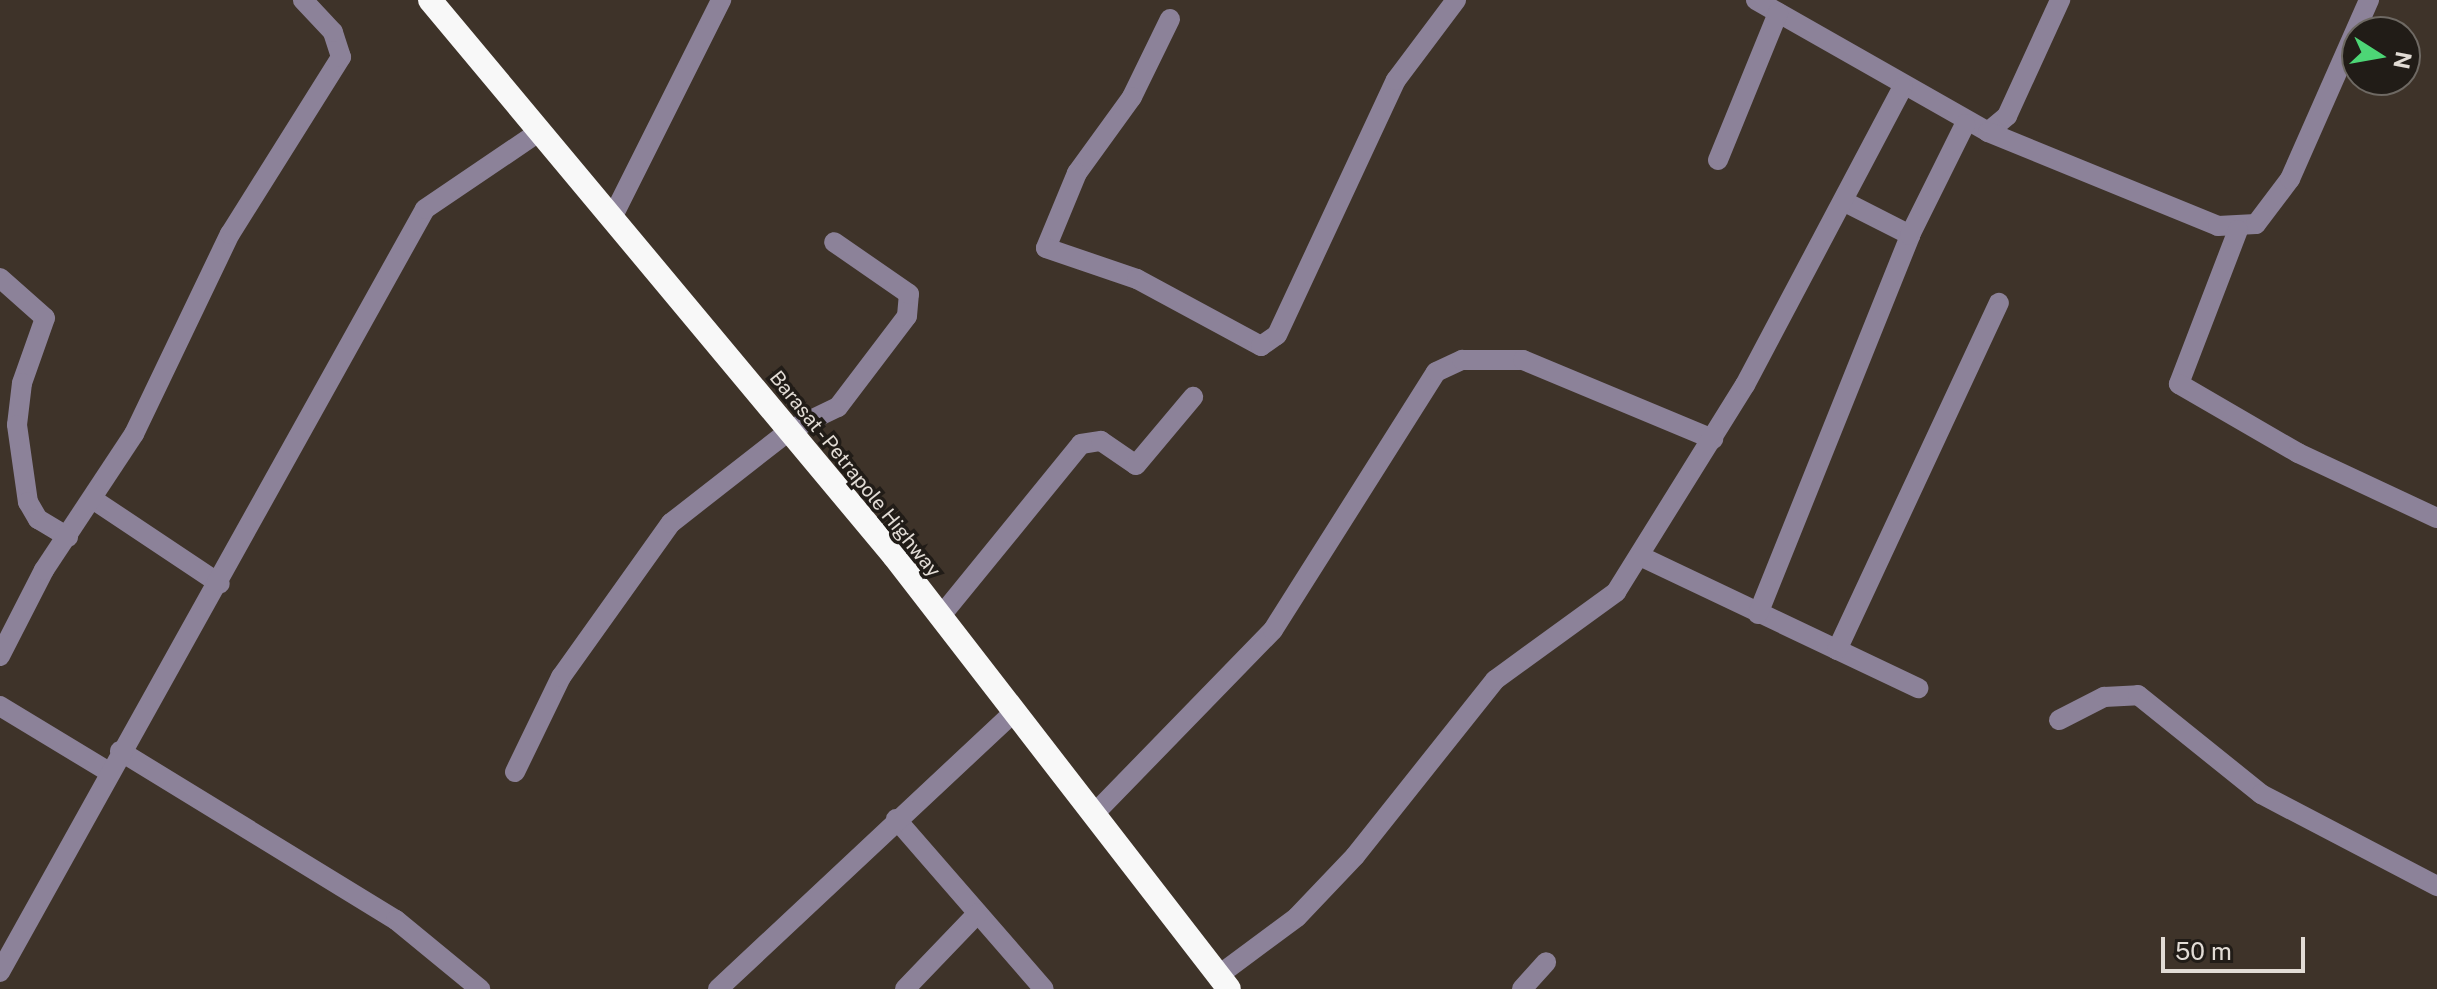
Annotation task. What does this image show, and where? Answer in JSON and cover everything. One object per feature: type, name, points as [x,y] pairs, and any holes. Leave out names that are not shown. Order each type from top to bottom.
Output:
[{"type":"highway","name":"Barasat - Petrapole Highway","points":[[430,0],[790,430],[1095,813],[1224,982]]},
{"type":"street","points":[[0,656],[68,537],[134,434],[230,234],[341,57],[333,32],[303,0]]},
{"type":"street","points":[[612,218],[721,0]]},
{"type":"street","points":[[1170,19],[1132,97],[1077,173],[1046,248],[1137,279],[1261,346],[1277,335],[1396,80],[1456,0]]},
{"type":"street","points":[[1756,0],[1965,124],[2238,230]]},
{"type":"street","points":[[1988,132],[2007,116],[2060,0]]},
{"type":"street","points":[[2369,0],[2290,179],[2263,218],[2238,230],[2179,384],[2298,453],[2437,518]]},
{"type":"street","points":[[1718,160],[1778,13]]},
{"type":"street","points":[[1224,982],[1297,917],[1355,856],[1495,680],[1592,615],[1642,557],[1847,203],[1903,87]]},
{"type":"street","points":[[1758,614],[1910,235],[1965,124]]},
{"type":"street","points":[[0,972],[120,751],[220,584],[425,209],[540,131]]},
{"type":"street","points":[[1847,203],[1910,235]]},
{"type":"street","points":[[515,772],[561,677],[662,533],[790,430],[838,407],[910,304],[899,284],[834,242]]},
{"type":"street","points":[[0,278],[45,318],[17,425],[28,502],[38,519],[68,537]]},
{"type":"street","points":[[1837,650],[1999,303]]},
{"type":"street","points":[[1095,813],[1273,630],[1436,372],[1462,360],[1523,360],[1713,439]]},
{"type":"street","points":[[940,617],[1081,444],[1101,441],[1136,465],[1193,397]]},
{"type":"street","points":[[94,500],[220,584]]},
{"type":"street","points":[[1642,557],[1918,688]]},
{"type":"street","points":[[2059,720],[2104,697],[2138,695],[2261,794],[2437,886]]},
{"type":"street","points":[[0,706],[109,772]]},
{"type":"street","points":[[718,989],[896,819],[1014,712]]},
{"type":"street","points":[[120,751],[396,920],[480,989]]},
{"type":"street","points":[[896,819],[1044,989]]},
{"type":"street","points":[[905,989],[978,913]]},
{"type":"street","points":[[1522,989],[1546,962]]}]
